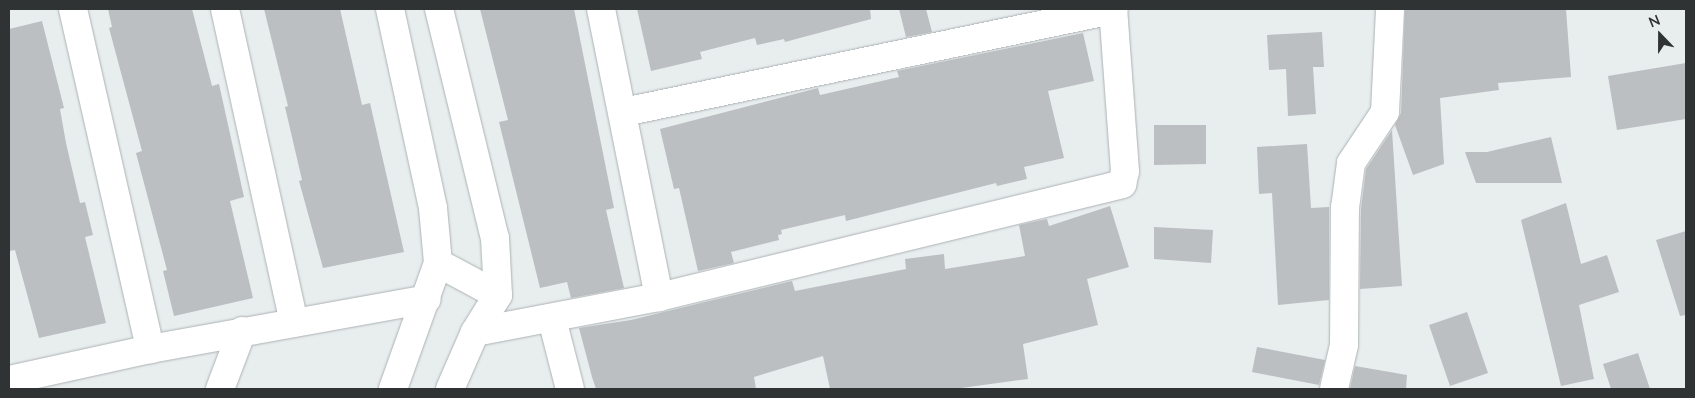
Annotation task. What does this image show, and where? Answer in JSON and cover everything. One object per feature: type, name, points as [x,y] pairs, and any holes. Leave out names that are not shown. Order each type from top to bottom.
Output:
[{"type":"street","points":[[73,9],[150,349]]},
{"type":"street","points":[[225,9],[294,323]]},
{"type":"street","points":[[390,9],[433,208],[438,263],[427,299],[393,389]]},
{"type":"street","points":[[439,9],[495,238],[498,295],[475,332],[450,389]]},
{"type":"street","points":[[602,9],[624,112],[659,298]]},
{"type":"street","points":[[475,332],[659,298],[1122,184],[1125,171],[1113,9],[624,112]]},
{"type":"street","points":[[1334,389],[1344,345],[1345,208],[1351,163],[1385,112],[1390,9]]},
{"type":"street","points":[[438,263],[498,295]]},
{"type":"street","points":[[9,380],[242,331],[427,299]]},
{"type":"street","points":[[552,319],[570,389]]},
{"type":"street","points":[[220,389],[242,331]]},
{"type":"building","points":[[108,9],[192,9],[212,86],[219,84],[244,197],[230,201],[253,298],[174,316],[163,271],[167,270],[136,153],[142,151],[109,28],[112,27]]},
{"type":"building","points":[[264,9],[340,9],[362,105],[370,103],[404,252],[323,268],[299,181],[302,180],[285,107],[288,106]]},
{"type":"building","points":[[480,9],[574,9],[614,208],[606,210],[624,288],[571,298],[567,282],[540,288],[499,122],[508,120]]},
{"type":"building","points":[[637,9],[870,9],[871,19],[785,42],[784,39],[757,45],[755,38],[700,52],[702,59],[651,71]]},
{"type":"building","points":[[899,9],[926,9],[932,32],[906,37]]},
{"type":"building","points":[[1405,9],[1566,9],[1571,77],[1498,83],[1499,90],[1440,98],[1444,164],[1413,175],[1395,125],[1401,113]]},
{"type":"building","points":[[42,21],[64,108],[60,109],[80,203],[85,202],[93,235],[85,237],[106,323],[39,338],[15,250],[9,251],[9,29]]},
{"type":"building","points":[[1322,32],[1324,67],[1313,67],[1316,114],[1288,116],[1286,69],[1269,70],[1267,35]]},
{"type":"building","points":[[1083,33],[1094,81],[1048,91],[1064,158],[1024,167],[1027,179],[997,186],[996,183],[846,221],[845,215],[781,230],[782,234],[778,235],[779,240],[731,252],[734,263],[698,271],[679,188],[674,189],[660,129],[818,88],[820,95],[899,77],[897,71]]},
{"type":"building","points":[[1686,63],[1686,119],[1617,130],[1608,76]]},
{"type":"building","points":[[1154,125],[1206,125],[1206,164],[1154,165]]},
{"type":"building","points":[[1392,130],[1402,286],[1360,289],[1361,209],[1366,169]]},
{"type":"building","points":[[1551,137],[1562,183],[1476,183],[1465,152],[1487,152]]},
{"type":"building","points":[[1307,144],[1311,208],[1329,207],[1329,300],[1278,305],[1272,193],[1259,194],[1257,147]]},
{"type":"building","points":[[1566,203],[1581,264],[1607,255],[1619,292],[1579,305],[1594,379],[1561,386],[1521,220]]},
{"type":"building","points":[[1110,206],[1129,267],[1087,279],[1098,325],[1023,344],[1028,379],[954,389],[830,389],[823,356],[754,377],[756,389],[596,389],[579,328],[631,320],[792,281],[795,291],[906,269],[905,259],[944,254],[945,269],[1025,256],[1019,225],[1047,219],[1049,226]]},
{"type":"building","points":[[1154,227],[1213,230],[1211,263],[1154,259]]},
{"type":"building","points":[[1686,231],[1686,315],[1680,316],[1656,240]]},
{"type":"building","points":[[1467,312],[1488,373],[1450,386],[1429,325]]},
{"type":"building","points":[[1257,347],[1325,360],[1319,385],[1252,372]]},
{"type":"building","points":[[1638,353],[1650,389],[1611,389],[1603,364]]},
{"type":"building","points":[[1355,366],[1407,375],[1406,389],[1350,389]]}]
